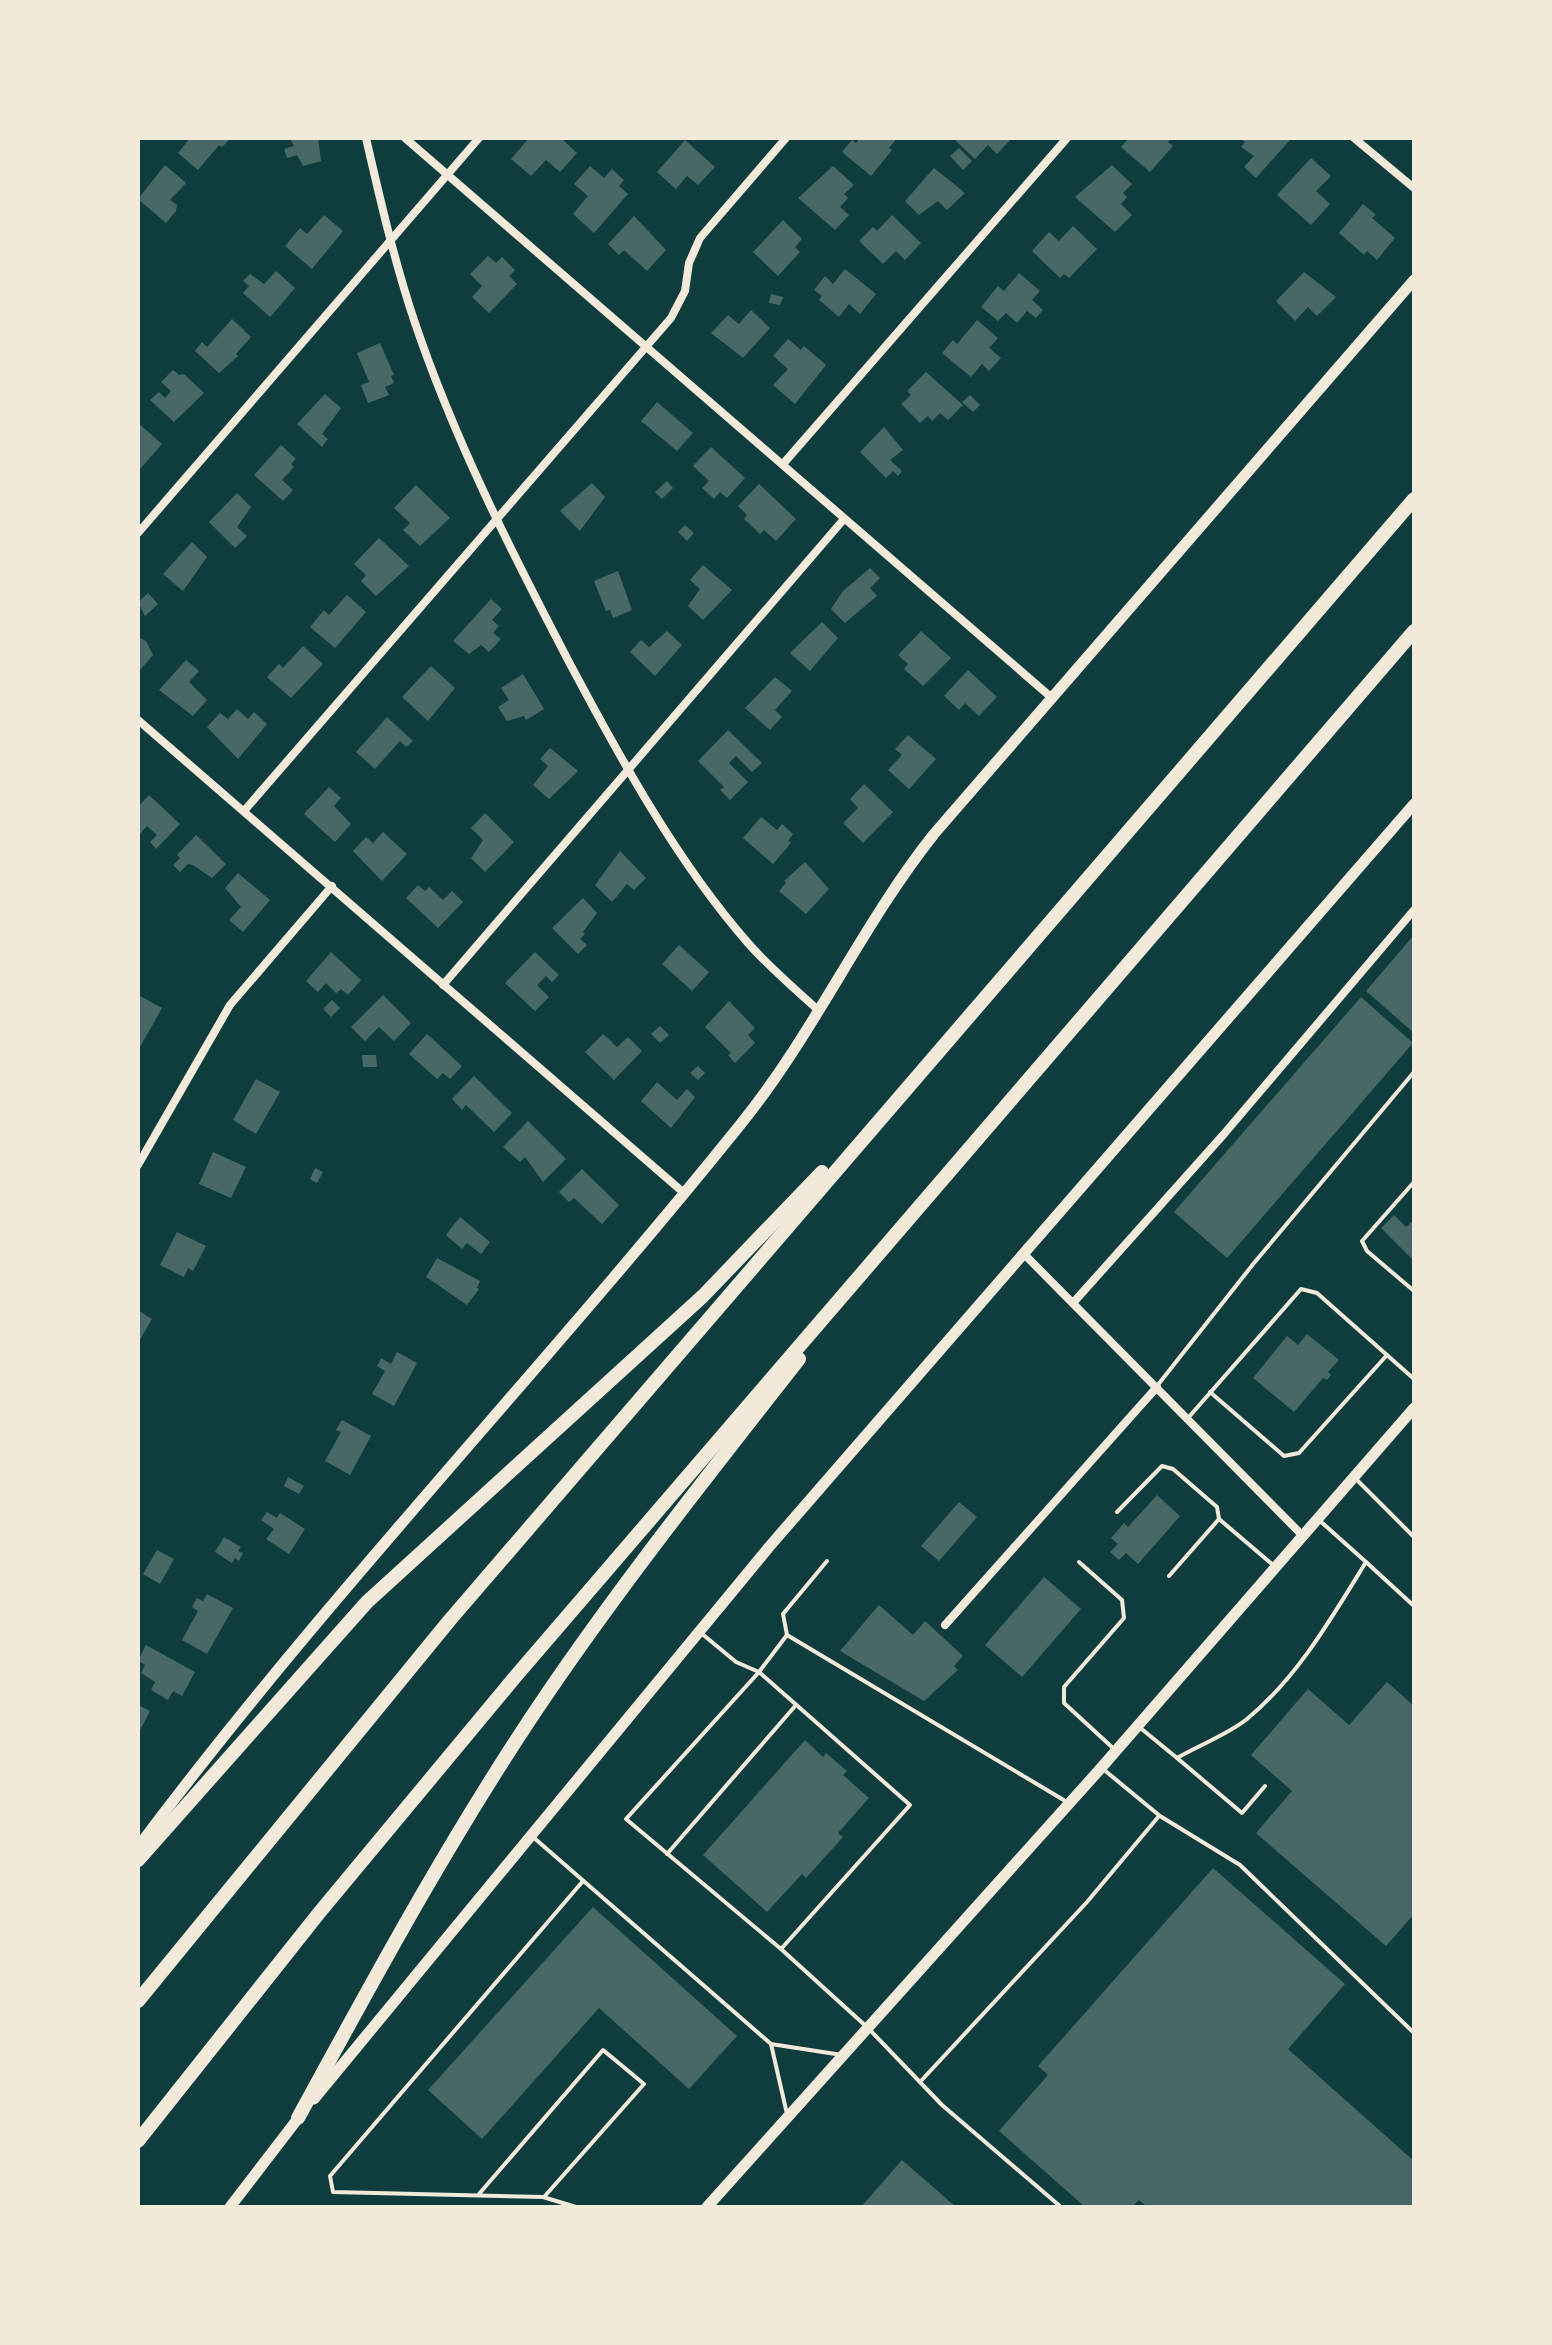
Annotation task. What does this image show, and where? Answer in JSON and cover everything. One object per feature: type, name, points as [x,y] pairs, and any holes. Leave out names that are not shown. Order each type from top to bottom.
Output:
[{"type":"highway","points":[[138,2001],[449,1621],[1414,499]]},
{"type":"highway","points":[[138,2141],[319,1913],[515,1677],[1414,631]]},
{"type":"highway","points":[[138,1860],[346,1623],[739,1261],[974,1008]]},
{"type":"highway","points":[[298,2118],[386,1956],[545,1697],[630,1575],[921,1201]]},
{"type":"main road","points":[[138,1847],[382,1546],[764,1095],[893,887],[1052,698],[1414,280]]},
{"type":"main road","points":[[230,2207],[298,2118],[700,1631],[1414,804]]},
{"type":"main road","points":[[707,2207],[787,2114],[1101,1768],[1414,1408]]},
{"type":"street","points":[[366,138],[390,242],[444,402],[495,518],[629,769],[694,871],[745,940],[818,1010]]},
{"type":"street","points":[[405,138],[1052,698]]},
{"type":"street","points":[[138,533],[479,138]]},
{"type":"street","points":[[244,811],[647,346],[678,305],[700,238],[786,138]]},
{"type":"street","points":[[783,464],[1067,138]]},
{"type":"street","points":[[1354,138],[1414,188]]},
{"type":"street","points":[[443,985],[844,519]]},
{"type":"street","points":[[138,720],[684,1193]]},
{"type":"street","points":[[138,1165],[230,1005],[332,886]]},
{"type":"street","points":[[1073,1303],[1224,1134],[1414,910]]},
{"type":"street","points":[[1025,1255],[1302,1535]]},
{"type":"street","points":[[945,1625],[1157,1387]]},
{"type":"lane","points":[[1157,1387],[1254,1263],[1414,1072]]},
{"type":"lane","points":[[1414,1182],[1362,1241],[1367,1251],[1414,1291]]},
{"type":"lane","points":[[1188,1418],[1301,1289],[1317,1293],[1414,1379]]},
{"type":"lane","points":[[1210,1392],[1284,1456],[1299,1453],[1387,1355]]},
{"type":"lane","points":[[1117,1512],[1162,1466],[1173,1469],[1217,1507],[1219,1519],[1275,1567]]},
{"type":"lane","points":[[1353,1477],[1414,1537]]},
{"type":"lane","points":[[1317,1518],[1414,1606]]},
{"type":"lane","points":[[1169,1576],[1219,1519]]},
{"type":"lane","points":[[827,1561],[783,1614],[787,1635],[759,1672],[626,1819],[781,1949],[868,2028],[942,2105],[1061,2207]]},
{"type":"lane","points":[[1079,1562],[1122,1600],[1124,1618],[1064,1687],[1064,1703],[1115,1750]]},
{"type":"lane","points":[[1177,1758],[1245,1720],[1286,1680],[1328,1623],[1366,1562]]},
{"type":"lane","points":[[700,1631],[736,1662],[759,1672],[910,1805],[781,1949]]},
{"type":"lane","points":[[787,1635],[1068,1803]]},
{"type":"lane","points":[[667,1855],[796,1705]]},
{"type":"lane","points":[[1138,1725],[1242,1813],[1265,1786]]},
{"type":"lane","points":[[1101,1768],[1160,1816],[1240,1865],[1414,2033]]},
{"type":"lane","points":[[920,2082],[1087,1902],[1160,1816]]},
{"type":"lane","points":[[531,1835],[771,2044],[842,2055]]},
{"type":"lane","points":[[576,2207],[543,2197],[333,2192],[330,2176],[583,1881]]},
{"type":"lane","points":[[771,2044],[787,2114]]},
{"type":"lane","points":[[479,2194],[603,2050],[644,2084],[543,2197]]},
{"type":"building","points":[[190,138],[231,138],[222,147],[219,145],[198,170],[178,153]]},
{"type":"building","points":[[290,138],[318,138],[321,161],[303,166],[297,155],[287,158],[284,149],[294,146]]},
{"type":"building","points":[[529,138],[561,138],[577,153],[560,172],[546,160],[531,176],[511,159]]},
{"type":"building","points":[[860,138],[897,138],[889,148],[892,150],[871,176],[842,152],[852,140],[856,143]]},
{"type":"building","points":[[958,138],[1012,138],[997,154],[988,145],[975,159],[956,141]]},
{"type":"building","points":[[1129,138],[1172,138],[1168,142],[1173,146],[1150,172],[1121,147]]},
{"type":"building","points":[[1240,138],[1290,140],[1256,178],[1244,167],[1254,156],[1241,147],[1245,142]]},
{"type":"building","points":[[685,140],[715,167],[698,185],[687,176],[676,189],[657,172]]},
{"type":"building","points":[[959,148],[972,161],[963,170],[950,156]]},
{"type":"building","points":[[1311,158],[1331,176],[1316,191],[1330,204],[1311,225],[1277,195]]},
{"type":"building","points":[[165,165],[186,183],[170,200],[177,205],[176,211],[166,223],[138,199]]},
{"type":"building","points":[[1112,165],[1132,184],[1123,193],[1127,197],[1121,204],[1132,215],[1115,232],[1075,197]]},
{"type":"building","points":[[590,166],[604,178],[612,169],[624,180],[619,186],[628,194],[594,233],[573,214],[588,196],[574,184]]},
{"type":"building","points":[[833,166],[854,185],[844,194],[848,198],[840,207],[849,215],[835,230],[798,198]]},
{"type":"building","points":[[934,168],[965,193],[947,210],[938,201],[919,215],[905,201]]},
{"type":"building","points":[[1363,204],[1376,215],[1372,218],[1395,238],[1377,260],[1367,251],[1364,255],[1339,233]]},
{"type":"building","points":[[324,215],[343,231],[312,269],[285,246],[300,228],[307,234]]},
{"type":"building","points":[[892,215],[921,243],[905,260],[896,251],[883,264],[859,241],[873,227],[877,231]]},
{"type":"building","points":[[634,216],[666,250],[647,271],[624,250],[619,255],[608,244]]},
{"type":"building","points":[[783,220],[802,239],[795,247],[800,252],[778,276],[753,252]]},
{"type":"building","points":[[1073,226],[1097,249],[1069,278],[1064,274],[1060,278],[1032,251],[1049,232],[1059,241]]},
{"type":"building","points":[[488,256],[496,263],[502,257],[515,270],[509,276],[517,284],[489,313],[472,297],[482,286],[470,274]]},
{"type":"building","points":[[845,269],[876,294],[860,314],[849,304],[839,317],[819,300],[822,296],[814,290],[825,276],[833,284]]},
{"type":"building","points":[[276,271],[295,288],[270,317],[243,293],[249,286],[243,281],[250,274],[264,284]]},
{"type":"building","points":[[1304,272],[1336,297],[1317,316],[1308,307],[1295,321],[1276,301]]},
{"type":"building","points":[[1019,273],[1040,291],[1032,300],[1043,310],[1036,318],[1027,311],[1017,323],[1006,313],[998,321],[981,307],[998,286],[1004,291]]},
{"type":"building","points":[[771,294],[783,297],[780,305],[769,303]]},
{"type":"building","points":[[751,310],[770,328],[743,358],[711,333],[728,315],[739,324]]},
{"type":"building","points":[[232,319],[251,337],[236,354],[238,356],[219,373],[195,351],[202,342],[207,347]]},
{"type":"building","points":[[977,320],[998,338],[989,348],[1001,358],[989,371],[982,364],[971,377],[942,353],[953,340],[957,344]]},
{"type":"building","points":[[788,339],[801,350],[804,346],[826,365],[795,404],[773,385],[788,369],[773,356]]},
{"type":"building","points":[[380,343],[394,375],[391,376],[394,383],[385,387],[389,395],[368,403],[361,385],[369,382],[357,353]]},
{"type":"building","points":[[173,370],[179,375],[184,374],[204,393],[174,422],[150,400],[159,392],[165,398],[171,391],[161,382]]},
{"type":"building","points":[[926,372],[963,405],[948,420],[940,413],[932,421],[928,416],[920,423],[901,404],[911,395],[907,391]]},
{"type":"building","points":[[325,394],[341,408],[322,434],[328,439],[322,447],[297,424]]},
{"type":"building","points":[[970,395],[980,405],[973,412],[962,402]]},
{"type":"building","points":[[657,402],[693,433],[677,451],[641,421]]},
{"type":"building","points":[[138,423],[162,444],[140,469],[138,467]]},
{"type":"building","points":[[884,427],[903,450],[890,460],[902,471],[898,476],[893,471],[886,478],[860,452]]},
{"type":"building","points":[[281,445],[296,459],[291,464],[294,467],[282,480],[293,490],[283,501],[254,475]]},
{"type":"building","points":[[711,447],[745,478],[727,498],[720,492],[714,499],[702,488],[709,481],[693,466]]},
{"type":"building","points":[[667,481],[673,488],[662,499],[655,492]]},
{"type":"building","points":[[592,483],[605,497],[580,531],[560,511]]},
{"type":"building","points":[[759,484],[796,519],[776,541],[764,530],[760,534],[744,519],[747,515],[738,506]]},
{"type":"building","points":[[416,485],[450,518],[420,546],[403,530],[410,523],[394,508]]},
{"type":"building","points":[[237,493],[251,507],[237,527],[247,536],[235,548],[209,522]]},
{"type":"building","points":[[685,525],[694,533],[687,541],[678,532]]},
{"type":"building","points":[[379,538],[409,566],[376,596],[361,581],[366,575],[354,564]]},
{"type":"building","points":[[192,542],[207,557],[183,591],[163,574]]},
{"type":"building","points":[[703,565],[732,590],[703,620],[688,606],[700,589],[690,580]]},
{"type":"building","points":[[870,568],[880,578],[870,588],[877,596],[845,623],[831,609],[843,591]]},
{"type":"building","points":[[618,571],[632,610],[613,618],[610,610],[606,611],[594,581]]},
{"type":"building","points":[[148,593],[158,604],[145,616],[138,602]]},
{"type":"building","points":[[347,595],[366,612],[335,648],[310,627],[324,610],[329,615]]},
{"type":"building","points":[[491,599],[502,609],[492,620],[499,626],[493,633],[501,639],[489,652],[481,645],[469,654],[453,641]]},
{"type":"building","points":[[822,622],[838,638],[810,671],[790,653]]},
{"type":"building","points":[[667,631],[682,645],[655,676],[630,652],[641,640],[649,647]]},
{"type":"building","points":[[921,631],[951,658],[923,686],[904,669],[908,664],[898,655]]},
{"type":"building","points":[[138,637],[146,641],[153,655],[140,670]]},
{"type":"building","points":[[303,646],[323,664],[291,698],[267,677],[279,664],[283,668]]},
{"type":"building","points":[[186,660],[199,671],[189,682],[207,700],[193,716],[159,690]]},
{"type":"building","points":[[431,666],[455,688],[428,721],[402,697]]},
{"type":"building","points":[[968,670],[997,697],[979,716],[965,703],[959,710],[944,696]]},
{"type":"building","points":[[523,674],[544,709],[526,720],[524,716],[507,721],[498,707],[509,700],[501,688]]},
{"type":"building","points":[[775,677],[792,691],[775,710],[782,717],[770,730],[745,708]]},
{"type":"building","points":[[237,709],[248,719],[254,712],[267,724],[238,759],[207,727],[220,713],[228,719]]},
{"type":"building","points":[[387,717],[413,741],[406,747],[400,741],[375,769],[356,752]]},
{"type":"building","points":[[728,730],[762,763],[752,772],[736,756],[729,763],[748,782],[730,800],[720,790],[724,787],[698,761]]},
{"type":"building","points":[[908,735],[936,759],[909,789],[888,770],[902,755],[895,749]]},
{"type":"building","points":[[550,748],[578,771],[549,799],[533,785],[548,766],[540,759]]},
{"type":"building","points":[[864,784],[893,812],[863,843],[843,823],[858,808],[850,799]]},
{"type":"building","points":[[329,787],[341,798],[334,806],[351,824],[335,842],[304,814]]},
{"type":"building","points":[[149,795],[180,824],[156,849],[150,842],[157,835],[147,826],[138,836],[138,807]]},
{"type":"building","points":[[485,813],[514,842],[485,872],[471,858],[483,840],[471,828]]},
{"type":"building","points":[[761,817],[777,830],[782,824],[793,834],[788,841],[791,843],[773,864],[743,838]]},
{"type":"building","points":[[383,832],[407,854],[382,881],[353,851],[366,837],[373,843]]},
{"type":"building","points":[[196,835],[226,864],[212,878],[193,865],[188,864],[180,872],[173,865],[180,858],[177,855]]},
{"type":"building","points":[[620,851],[646,878],[634,890],[627,884],[612,902],[595,885]]},
{"type":"building","points":[[805,862],[829,889],[806,914],[779,891],[786,883],[784,881]]},
{"type":"building","points":[[238,873],[270,900],[243,932],[229,920],[241,907],[225,888]]},
{"type":"building","points":[[418,885],[425,891],[429,887],[443,900],[452,891],[463,902],[438,928],[406,898]]},
{"type":"building","points":[[583,898],[597,913],[583,932],[585,934],[580,939],[587,945],[578,954],[552,928]]},
{"type":"building","points":[[1414,935],[1414,1033],[1366,991]]},
{"type":"building","points":[[679,945],[709,972],[692,991],[662,964]]},
{"type":"building","points":[[331,952],[361,980],[348,995],[341,989],[336,993],[326,983],[318,992],[306,981]]},
{"type":"building","points":[[535,952],[559,975],[552,982],[546,976],[537,985],[549,997],[535,1011],[505,983]]},
{"type":"building","points":[[138,995],[162,1008],[140,1047],[138,1046]]},
{"type":"building","points":[[383,995],[411,1023],[394,1041],[379,1027],[365,1041],[351,1027]]},
{"type":"building","points":[[1361,997],[1413,1043],[1227,1258],[1174,1212]]},
{"type":"building","points":[[332,1000],[340,1008],[331,1017],[323,1009]]},
{"type":"building","points":[[729,1001],[755,1028],[748,1035],[755,1043],[735,1063],[728,1055],[731,1053],[705,1027]]},
{"type":"building","points":[[660,1026],[669,1035],[660,1043],[651,1034]]},
{"type":"building","points":[[427,1034],[462,1066],[450,1079],[443,1073],[437,1079],[409,1054]]},
{"type":"building","points":[[603,1034],[617,1047],[628,1037],[642,1051],[614,1080],[585,1052]]},
{"type":"building","points":[[362,1055],[376,1055],[377,1067],[363,1067]]},
{"type":"building","points":[[698,1066],[705,1073],[698,1080],[690,1073]]},
{"type":"building","points":[[474,1076],[512,1113],[494,1132],[466,1105],[462,1110],[452,1099]]},
{"type":"building","points":[[256,1079],[280,1092],[256,1134],[233,1120]]},
{"type":"building","points":[[657,1082],[677,1100],[687,1089],[695,1097],[671,1128],[641,1101]]},
{"type":"building","points":[[528,1121],[566,1159],[543,1182],[525,1157],[520,1162],[503,1147]]},
{"type":"building","points":[[213,1152],[246,1167],[231,1198],[199,1184]]},
{"type":"building","points":[[315,1168],[323,1172],[317,1183],[310,1179]]},
{"type":"building","points":[[582,1169],[619,1205],[602,1224],[574,1198],[569,1202],[559,1192]]},
{"type":"building","points":[[1394,1215],[1406,1227],[1414,1220],[1414,1261],[1381,1228]]},
{"type":"building","points":[[460,1217],[490,1242],[481,1254],[467,1243],[462,1249],[446,1235]]},
{"type":"building","points":[[177,1232],[206,1246],[193,1271],[188,1268],[184,1277],[160,1265]]},
{"type":"building","points":[[437,1258],[480,1281],[479,1289],[467,1305],[426,1277]]},
{"type":"building","points":[[138,1310],[152,1319],[138,1343]]},
{"type":"building","points":[[1307,1334],[1339,1360],[1328,1372],[1331,1375],[1327,1380],[1323,1378],[1294,1412],[1253,1378],[1287,1336],[1298,1345]]},
{"type":"building","points":[[397,1352],[417,1363],[394,1406],[372,1394],[385,1371],[377,1366],[381,1358],[391,1364]]},
{"type":"building","points":[[342,1420],[371,1436],[350,1475],[325,1461],[341,1432],[336,1430]]},
{"type":"building","points":[[288,1477],[304,1486],[299,1494],[284,1486]]},
{"type":"building","points":[[1157,1495],[1180,1516],[1138,1564],[1126,1553],[1119,1560],[1110,1552],[1118,1544],[1111,1538],[1124,1523],[1128,1527]]},
{"type":"building","points":[[959,1502],[977,1517],[939,1561],[921,1546]]},
{"type":"building","points":[[267,1512],[277,1518],[280,1513],[305,1529],[289,1554],[266,1539],[274,1529],[261,1520]]},
{"type":"building","points":[[224,1537],[241,1547],[238,1551],[243,1553],[239,1561],[235,1558],[232,1563],[215,1552]]},
{"type":"building","points":[[157,1550],[174,1559],[160,1584],[143,1574]]},
{"type":"building","points":[[1044,1577],[1081,1609],[1022,1677],[985,1645]]},
{"type":"building","points":[[207,1594],[233,1608],[207,1654],[182,1640],[198,1611],[192,1607],[197,1598],[203,1601]]},
{"type":"building","points":[[879,1605],[913,1635],[925,1621],[963,1656],[954,1666],[958,1670],[924,1701],[840,1651]]},
{"type":"building","points":[[146,1645],[195,1672],[182,1696],[173,1691],[168,1700],[151,1690],[155,1682],[141,1673],[145,1665],[138,1661]]},
{"type":"building","points":[[1387,1682],[1414,1706],[1414,1914],[1386,1946],[1256,1833],[1292,1791],[1251,1755],[1308,1689],[1349,1725]]},
{"type":"building","points":[[138,1705],[150,1711],[138,1734]]},
{"type":"building","points":[[805,1740],[823,1757],[826,1753],[847,1771],[843,1775],[869,1798],[838,1833],[843,1837],[806,1878],[802,1874],[767,1912],[703,1855]]},
{"type":"building","points":[[1213,1868],[1345,1984],[1288,2049],[1414,2161],[1414,2207],[1147,2207],[1139,2200],[1132,2207],[1085,2207],[999,2131],[1048,2075],[1038,2066]]},
{"type":"building","points":[[593,1907],[737,2036],[689,2089],[599,2008],[482,2139],[428,2090]]},
{"type":"building","points":[[902,2160],[956,2207],[861,2207]]}]
